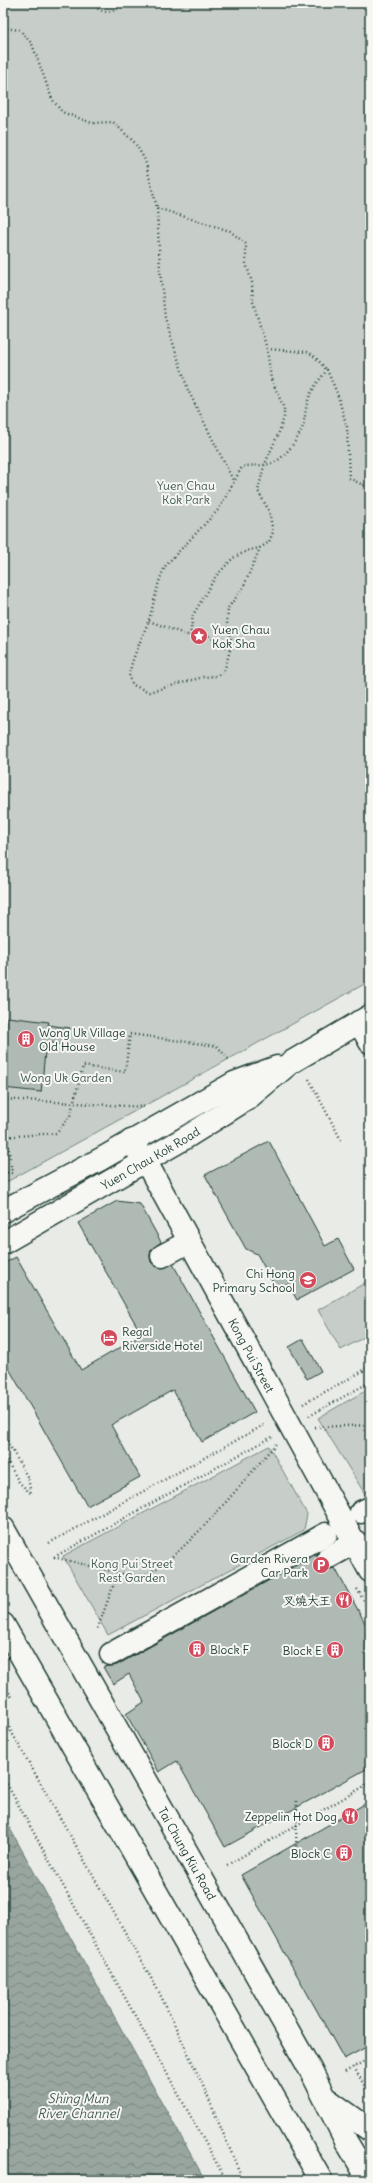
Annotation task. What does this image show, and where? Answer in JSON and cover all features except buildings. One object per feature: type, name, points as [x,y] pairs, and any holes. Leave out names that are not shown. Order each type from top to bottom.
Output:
[{"type":"street","points":[[364,1019],[370,1042]]},
{"type":"street","name":"Yuen Chau Kok Road","points":[[3,1243],[144,1162],[248,1099],[290,1063],[364,1019]]},
{"type":"street","name":"Yuen Chau Kok Road","points":[[3,1212],[234,1083],[290,1063]]},
{"type":"street","name":"Kong Pui Street","points":[[131,1141],[188,1242],[284,1434],[364,1553]]},
{"type":"street","points":[[162,1256],[188,1242]]},
{"type":"street","name":"Tai Chung Kiu Road","points":[[3,1528],[326,2098],[346,2141],[366,2177]]},
{"type":"street","points":[[111,1654],[326,1534]]},
{"type":"street","points":[[329,1557],[364,1553]]},
{"type":"street","points":[[3,1624],[321,2180]]},
{"type":"street","points":[[326,2098],[370,2130]]},
{"type":"path","points":[[92,3],[96,8],[108,12],[118,8],[123,3]]},
{"type":"path","points":[[3,28],[20,30],[32,44],[52,99],[62,112],[92,123],[113,122],[135,143],[145,160],[157,208],[160,270],[165,318],[188,390],[233,480]]},
{"type":"path","points":[[157,208],[230,231],[246,244],[246,264],[252,282],[253,302],[267,349],[271,379],[284,408],[284,417],[264,466],[258,491],[269,511],[273,532],[269,542],[260,548],[249,550],[233,558],[216,576],[193,615],[190,636]]},
{"type":"path","points":[[267,349],[306,352],[313,355],[327,370],[337,393],[347,428],[348,478],[363,486],[370,486]]},
{"type":"path","points":[[260,548],[243,588],[228,608],[227,625],[231,639],[230,650],[224,672],[216,676],[203,677],[149,692],[133,685],[129,678],[131,662],[148,621],[160,575],[166,565],[219,509],[230,492],[233,480],[242,467],[255,464],[264,466],[276,461],[294,443],[303,426],[305,408],[310,394],[327,370]]},
{"type":"path","points":[[148,621],[190,636],[202,632],[230,650]]},
{"type":"path","points":[[3,1172],[12,1173],[5,1137],[57,1133],[70,1116],[72,1102],[83,1066],[125,1072],[130,1034],[217,1046],[233,1065]]},
{"type":"path","points":[[309,1079],[341,1140]]},
{"type":"path","points":[[3,1099],[72,1102],[137,1108]]},
{"type":"path","points":[[302,1405],[370,1367]]},
{"type":"path","points":[[284,1434],[189,1542],[167,1562],[142,1575],[118,1573],[54,1556],[284,1434],[370,1382]]},
{"type":"path","points":[[49,1543],[268,1423]]},
{"type":"path","points":[[314,1427],[370,1426]]},
{"type":"path","points":[[3,1434],[28,1478],[31,1494],[19,1482],[3,1453]]},
{"type":"path","points":[[97,1630],[118,1573]]},
{"type":"path","points":[[3,1682],[11,1696],[5,1699],[3,1695]]},
{"type":"path","points":[[3,1717],[159,1992],[201,2081],[243,2180]]},
{"type":"path","points":[[3,1777],[226,2180]]},
{"type":"path","points":[[227,1865],[370,1783]]},
{"type":"path","points":[[296,1850],[297,1798]]},
{"type":"path","points":[[345,2072],[370,2058]]},
{"type":"path","points":[[354,2067],[370,2096]]},
{"type":"green space","name":"Yuen Chau Kok Park","points":[[3,3],[370,3],[370,981],[3,1184]]},
{"type":"green space","points":[[370,1280],[370,1334],[341,1350],[318,1310]]},
{"type":"green space","points":[[370,1388],[370,1498],[368,1499],[318,1418]]},
{"type":"green space","name":"Kong Pui Street Rest Garden","points":[[269,1446],[307,1514],[304,1530],[108,1635],[63,1556]]},
{"type":"water","name":"Shing Mun River Channel","points":[[3,1816],[205,2180],[3,2180]]},
{"type":"place","name":"Yuen Chau Kok Sha","points":[[199,636]]},
{"type":"place","name":"Wong Uk Village Old House","points":[[26,1039]]},
{"type":"place","name":"Chi Hong Primary School","points":[[308,1280]]},
{"type":"place","name":"Regal Riverside Hotel","points":[[109,1338]]},
{"type":"place","name":"Garden Rivera Car Park","points":[[321,1565]]},
{"type":"place","name":"叉燒大王","points":[[344,1600]]},
{"type":"place","name":"Block F","points":[[197,1649]]},
{"type":"place","name":"Block E","points":[[335,1650]]},
{"type":"place","name":"Block D","points":[[326,1743]]},
{"type":"place","name":"Zeppelin Hot Dog","points":[[350,1816]]},
{"type":"place","name":"Block C","points":[[344,1853]]},
{"type":"park label","name":"Wong Uk Garden","points":[[66,1077]]}]
